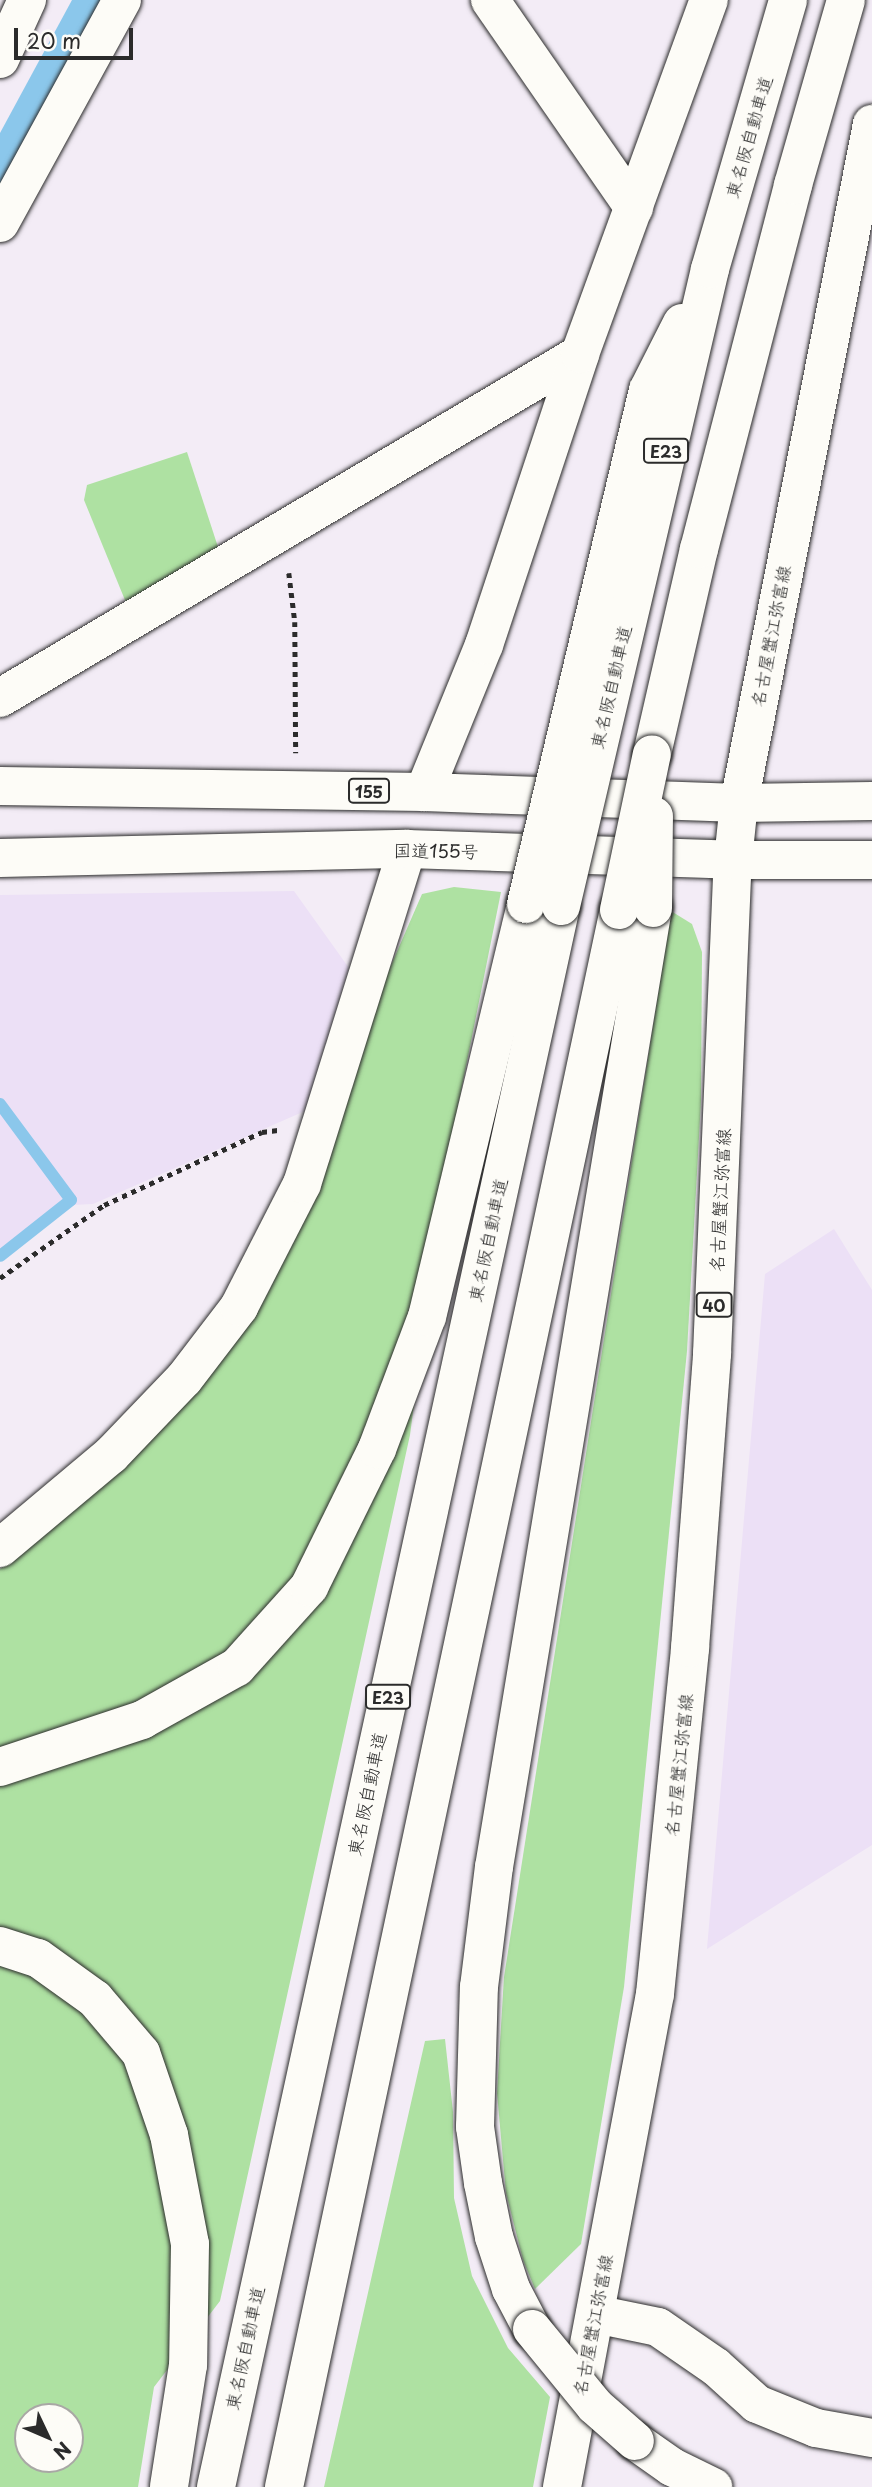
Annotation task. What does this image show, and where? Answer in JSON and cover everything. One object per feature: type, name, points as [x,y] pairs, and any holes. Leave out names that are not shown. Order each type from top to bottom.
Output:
[{"type":"main road","points":[[0,59],[27,0]]},
{"type":"main road","points":[[0,223],[122,0]]},
{"type":"main road","points":[[490,0],[634,208]]},
{"type":"main road","points":[[424,792],[484,645],[580,354],[709,0]]},
{"type":"main road","name":"東名阪自動車道","points":[[216,2487],[543,905],[710,269],[789,0]]},
{"type":"main road","points":[[713,2487],[672,2467],[635,2441],[595,2406],[532,2329],[511,2290],[494,2237],[475,2127],[479,1987],[494,1867],[636,909],[653,754],[699,549],[793,185],[846,0]]},
{"type":"main road","name":"名古屋蟹江弥富線","points":[[562,2487],[655,1994],[690,1648],[712,1354],[733,860],[739,803],[872,125]]},
{"type":"main road","points":[[0,698],[580,354]]},
{"type":"main road","name":"155","points":[[0,786],[424,792],[739,803],[872,802]]},
{"type":"main road","points":[[0,1548],[111,1454],[184,1379],[239,1307],[302,1184],[407,849]]},
{"type":"main road","name":"国道155号","points":[[0,858],[407,849],[733,860],[872,860]]},
{"type":"main road","points":[[0,1767],[142,1720],[237,1667],[309,1587],[377,1448],[427,1317],[543,905]]},
{"type":"main road","points":[[284,2487],[636,909]]},
{"type":"main road","points":[[0,1946],[38,1958],[95,1999],[141,2053],[169,2135],[190,2244],[188,2365],[169,2487]]},
{"type":"main road","points":[[595,2314],[658,2328],[716,2367],[757,2404],[816,2428],[872,2438]]},
{"type":"path","points":[[274,537],[292,581],[298,790]]},
{"type":"path","points":[[0,1278],[104,1205],[261,1132],[319,1124]]},
{"type":"shaded area","points":[[294,891],[349,968],[305,1111],[93,1204],[72,1205],[0,1259],[0,895]]},
{"type":"shaded area","points":[[834,1229],[872,1290],[872,1845],[707,1949],[765,1274]]},
{"type":"green space","points":[[187,452],[218,547],[127,605],[84,500],[87,485]]},
{"type":"green space","points":[[454,887],[501,892],[443,1181],[410,1435],[220,2301],[154,2387],[138,2487],[0,2487],[0,1569],[22,1553],[239,1338],[270,1289],[332,1133],[382,986],[422,894]]},
{"type":"green space","points":[[671,911],[692,924],[702,952],[701,1101],[687,1351],[624,1987],[581,2244],[535,2289],[523,2260],[506,2193],[497,2093],[504,1977]]},
{"type":"green space","points":[[445,2039],[453,2112],[454,2198],[472,2276],[508,2348],[550,2397],[533,2487],[324,2487],[425,2041]]},
{"type":"water","points":[[72,0],[104,0],[0,190],[0,133]]},
{"type":"waterway","points":[[0,1104],[71,1200],[0,1256]]}]
